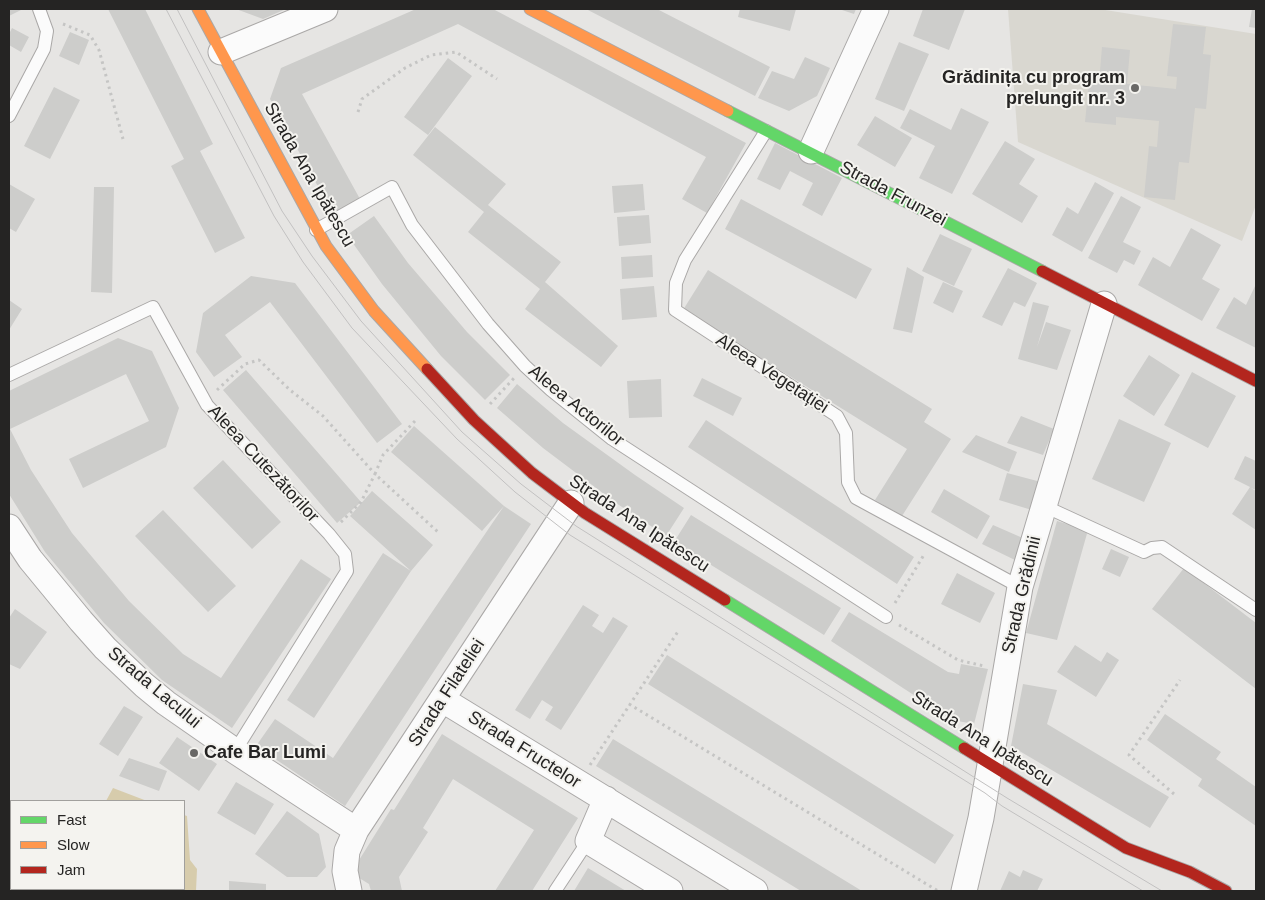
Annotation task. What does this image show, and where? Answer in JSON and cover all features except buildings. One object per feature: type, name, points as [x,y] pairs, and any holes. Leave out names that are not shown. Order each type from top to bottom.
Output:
[{"type":"street","name":"Strada Ana Ipătescu","points":[[198,9],[316,230],[374,311],[474,420],[532,472],[571,503],[1126,848],[1190,872],[1226,891]]},
{"type":"street","points":[[221,52],[325,9]]},
{"type":"street","name":"Strada Frunzei","points":[[530,9],[545,12],[766,131],[811,151],[1104,304],[1256,380]]},
{"type":"street","points":[[811,151],[876,9]]},
{"type":"street","name":"Strada Grădinii","points":[[964,891],[981,818],[1004,670],[1020,587],[1104,304]]},
{"type":"street","name":"Strada Filateliei","points":[[349,891],[345,871],[347,851],[356,830],[571,503]]},
{"type":"street","name":"Strada Lacului","points":[[9,527],[58,594],[105,648],[166,703],[235,751],[356,830]]},
{"type":"street","name":"Strada Fructelor","points":[[443,700],[755,891]]},
{"type":"street","points":[[606,799],[588,841],[670,891]]},
{"type":"lane","points":[[9,116],[44,50],[47,31],[41,13]]},
{"type":"lane","name":"Aleea Vegetației","points":[[766,131],[685,260],[676,283],[675,310],[837,416],[846,433],[848,482],[856,498],[1020,587]]},
{"type":"lane","name":"Aleea Actorilor","points":[[316,230],[392,187],[412,225],[488,324],[525,366],[584,418],[612,439],[886,617]]},
{"type":"lane","name":"Aleea Cutezătorilor","points":[[9,375],[153,307],[207,405],[346,554],[347,571],[235,751]]},
{"type":"lane","points":[[1044,506],[1144,552],[1152,548],[1162,547],[1256,610]]},
{"type":"lane","points":[[555,891],[588,841]]},
{"type":"path","points":[[41,13],[90,35],[99,50],[123,139]]},
{"type":"path","points":[[358,112],[362,99],[368,94],[405,68],[430,55],[456,52],[497,79]]},
{"type":"path","points":[[207,405],[219,387],[245,364],[260,360],[290,390],[323,416],[375,474],[440,533]]},
{"type":"path","points":[[488,406],[525,366]]},
{"type":"path","points":[[329,534],[361,502],[383,456],[415,420]]},
{"type":"path","points":[[933,540],[886,617],[958,660],[1004,670]]},
{"type":"path","points":[[578,784],[679,630]]},
{"type":"path","points":[[1174,794],[1129,755],[1180,680]]},
{"type":"path","points":[[629,704],[938,891]]},
{"type":"shaded area","name":"Grădinița cu program prelungit nr. 3","points":[[1008,9],[1099,9],[1256,34],[1256,205],[1242,241],[1018,142]]},
{"type":"shaded area","points":[[113,788],[144,800],[107,800]]},
{"type":"shaded area","points":[[185,815],[187,816],[190,860],[197,869],[196,891],[58,891],[185,890]]},
{"type":"tram line","points":[[166,9],[274,216],[303,262],[352,328],[457,439],[515,492],[570,535],[985,793],[1002,806],[1143,891]]},
{"type":"tram line","points":[[177,9],[282,211],[312,256],[361,321],[462,432],[521,484],[576,526],[1007,798],[1162,891]]},
{"type":"traffic: fast","points":[[728,111],[1042,271]]},
{"type":"traffic: fast","points":[[725,600],[964,748]]},
{"type":"traffic: slow","points":[[198,9],[326,246],[374,311],[427,369]]},
{"type":"traffic: slow","points":[[530,9],[728,111]]},
{"type":"traffic: jam","points":[[1042,271],[1256,381]]},
{"type":"traffic: jam","points":[[427,369],[474,420],[532,473],[585,513],[725,600]]},
{"type":"traffic: jam","points":[[964,748],[1126,848],[1190,872],[1226,891]]},
{"type":"place","name":"Grădinița cu program prelungit nr. 3","points":[[1135,88]]},
{"type":"place","name":"Cafe Bar Lumi","points":[[194,753]]}]
